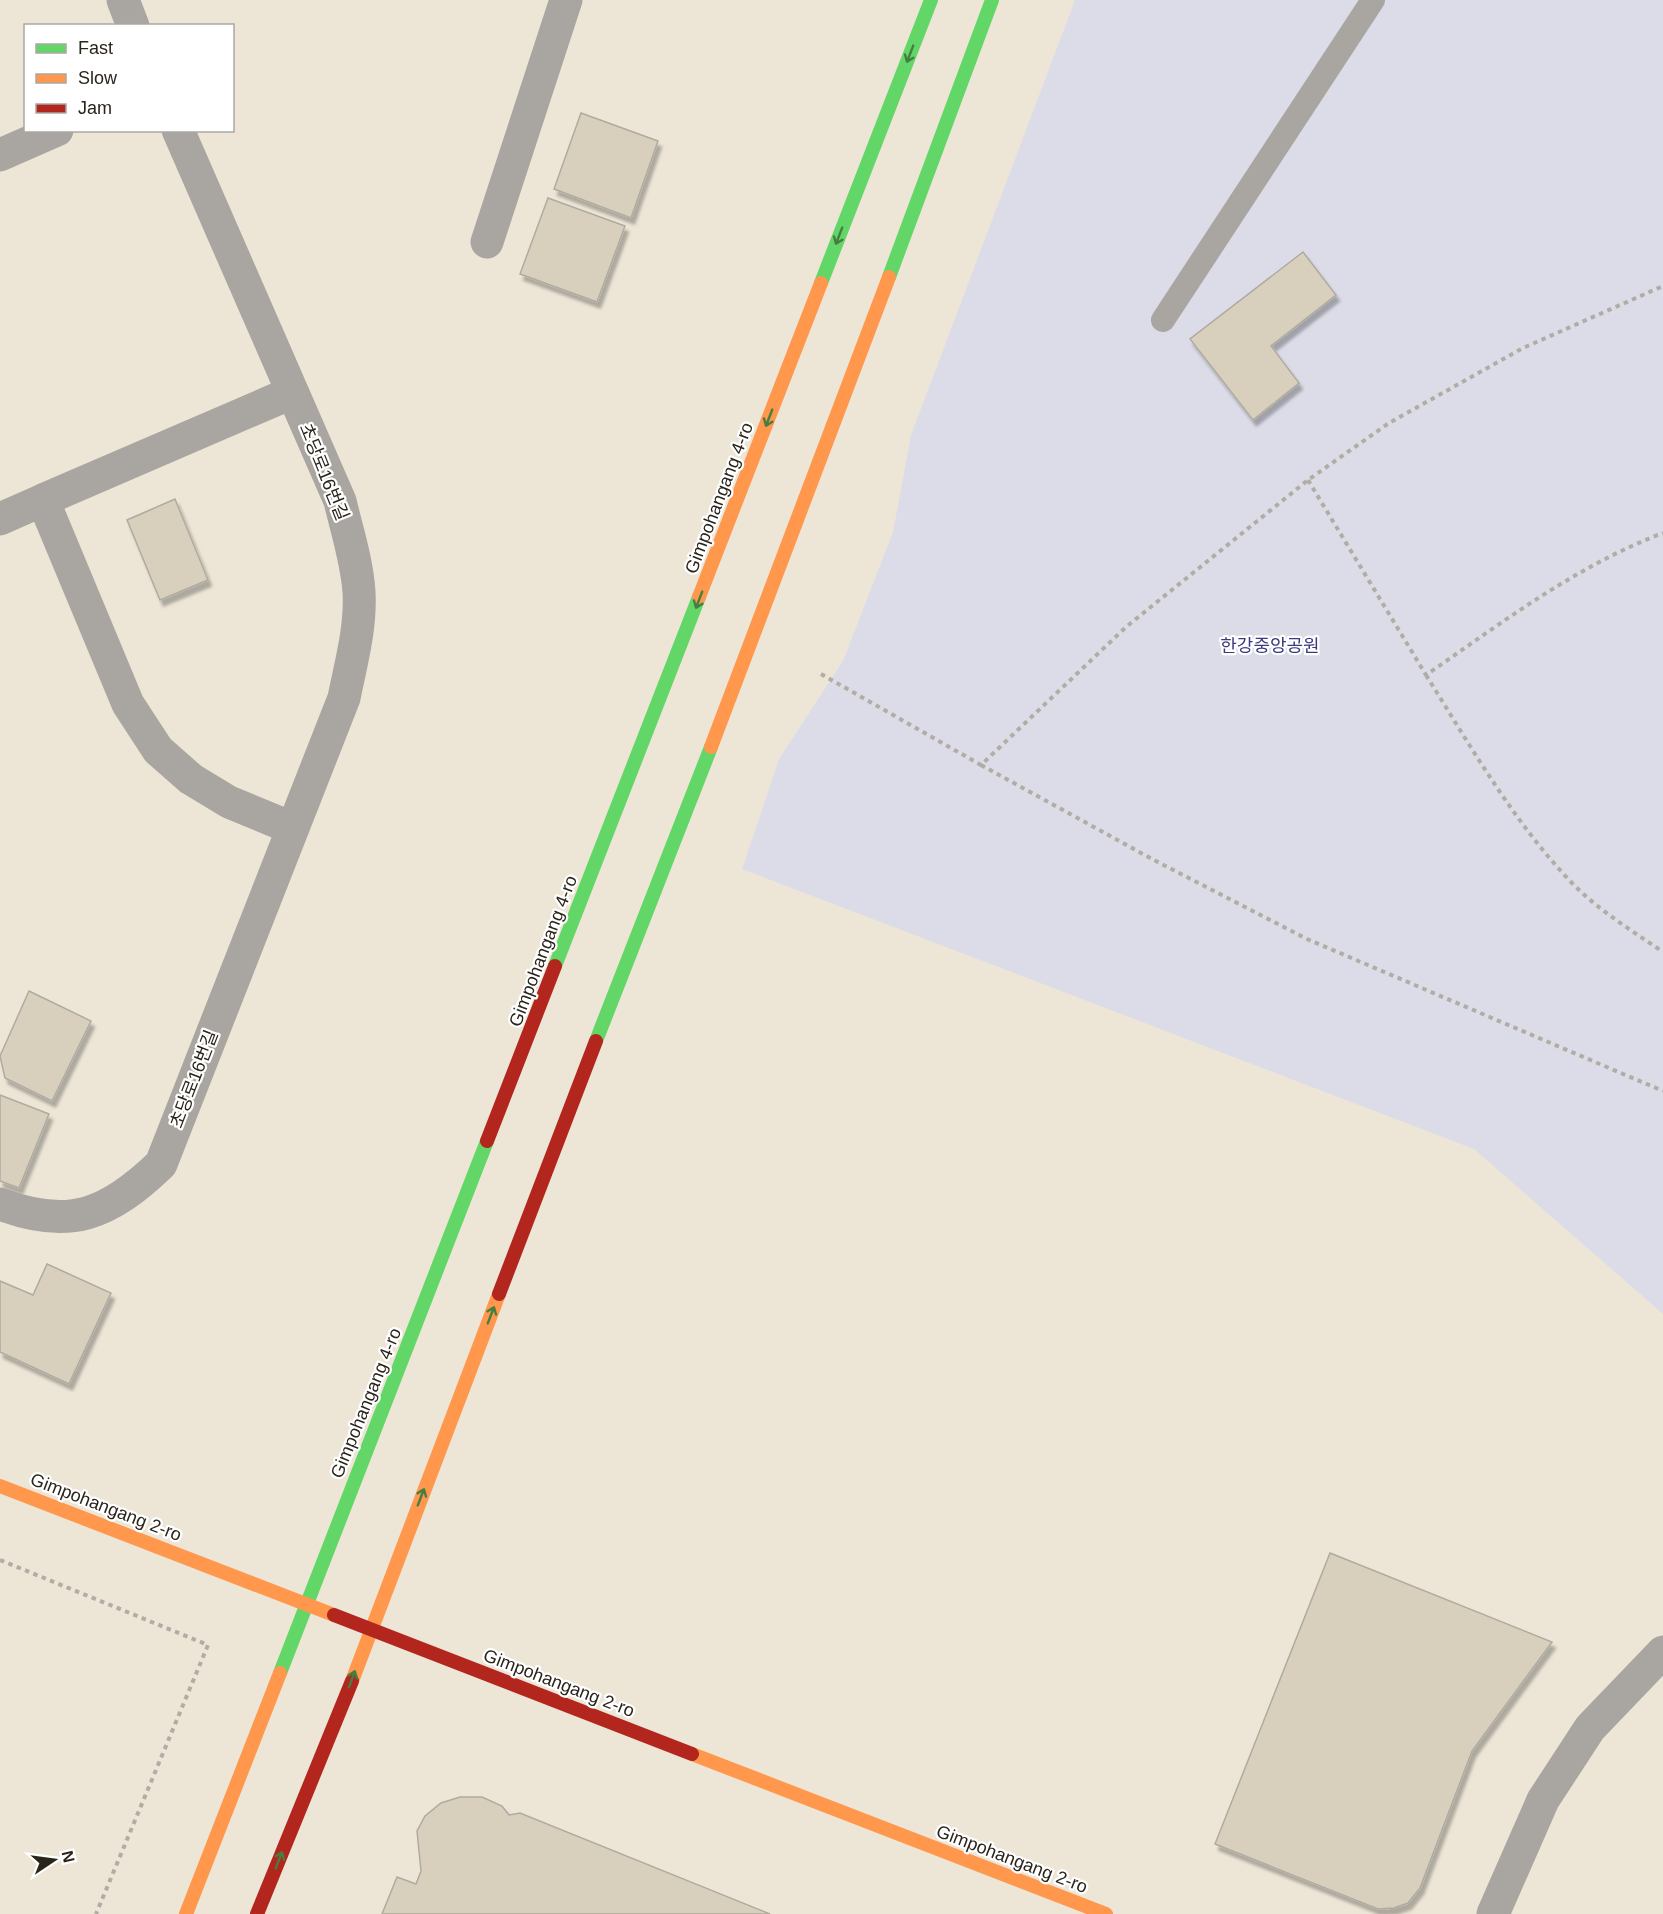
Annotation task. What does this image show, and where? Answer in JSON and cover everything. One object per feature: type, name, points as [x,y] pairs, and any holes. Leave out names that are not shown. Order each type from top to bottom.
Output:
[{"type":"street","points":[[123,0],[132,24]]},
{"type":"street","points":[[487,242],[566,0]]},
{"type":"street","name":"Gimpohangang 4-ro","points":[[186,1914],[931,0]]},
{"type":"street","points":[[257,1914],[371,1629],[779,573],[992,0]]},
{"type":"street","points":[[0,154],[52,132]]},
{"type":"street","name":"초당로16번길","points":[[0,1203],[20,1211],[69,1218],[103,1209],[135,1189],[160,1164],[344,698],[356,639],[359,592],[352,548],[340,501],[179,132]]},
{"type":"street","points":[[0,519],[291,393]]},
{"type":"street","points":[[43,500],[128,704],[158,750],[191,779],[229,802],[292,828]]},
{"type":"street","name":"Gimpohangang 2-ro","points":[[0,1486],[1106,1914]]},
{"type":"street","points":[[1493,1914],[1543,1800],[1590,1728],[1663,1652]]},
{"type":"lane","points":[[1163,320],[1373,0]]},
{"type":"path","points":[[981,765],[1126,627],[1308,480],[1389,423],[1523,348],[1663,286]]},
{"type":"path","points":[[1308,480],[1496,787],[1538,844],[1572,884],[1610,916],[1663,952]]},
{"type":"path","points":[[1426,675],[1581,570],[1629,546],[1663,533]]},
{"type":"path","points":[[821,674],[981,765],[1307,939],[1663,1091]]},
{"type":"path","points":[[0,1560],[208,1645],[96,1914]]},
{"type":"green space","name":"한강중앙공원","points":[[1075,0],[1663,0],[1663,1314],[1474,1149],[742,869],[779,759],[843,661],[893,532],[911,435]]},
{"type":"building","points":[[581,113],[658,141],[631,218],[554,189]]},
{"type":"building","points":[[548,198],[625,226],[597,302],[520,274]]},
{"type":"building","points":[[1303,252],[1336,295],[1271,346],[1299,383],[1253,420],[1190,339]]},
{"type":"building","points":[[175,499],[208,580],[160,600],[127,520]]},
{"type":"building","points":[[29,991],[91,1021],[52,1101],[5,1078],[0,1056]]},
{"type":"building","points":[[0,1095],[49,1114],[19,1188],[0,1181]]},
{"type":"building","points":[[47,1264],[111,1293],[69,1384],[0,1352],[0,1281],[33,1295]]},
{"type":"building","points":[[1330,1553],[1552,1642],[1472,1751],[1420,1888],[1408,1903],[1394,1908],[1378,1909],[1215,1844]]},
{"type":"building","points":[[460,1797],[482,1797],[502,1806],[509,1815],[520,1813],[770,1914],[382,1914],[397,1877],[416,1884],[421,1871],[417,1831],[425,1816],[441,1803]]},
{"type":"traffic: fast","points":[[821,283],[931,0]]},
{"type":"traffic: fast","points":[[889,277],[992,0]]},
{"type":"traffic: fast","points":[[555,966],[699,597]]},
{"type":"traffic: fast","points":[[596,1041],[711,747]]},
{"type":"traffic: fast","points":[[280,1673],[487,1141]]},
{"type":"traffic: slow","points":[[711,747],[889,277]]},
{"type":"traffic: slow","points":[[699,597],[821,283]]},
{"type":"traffic: slow","points":[[352,1681],[499,1294]]},
{"type":"traffic: slow","points":[[0,1486],[334,1615]]},
{"type":"traffic: slow","points":[[186,1914],[280,1673]]},
{"type":"traffic: slow","points":[[692,1754],[1106,1914]]},
{"type":"traffic: jam","points":[[487,1141],[555,966]]},
{"type":"traffic: jam","points":[[499,1294],[596,1041]]},
{"type":"traffic: jam","points":[[334,1615],[692,1754]]},
{"type":"traffic: jam","points":[[257,1914],[352,1681]]}]
